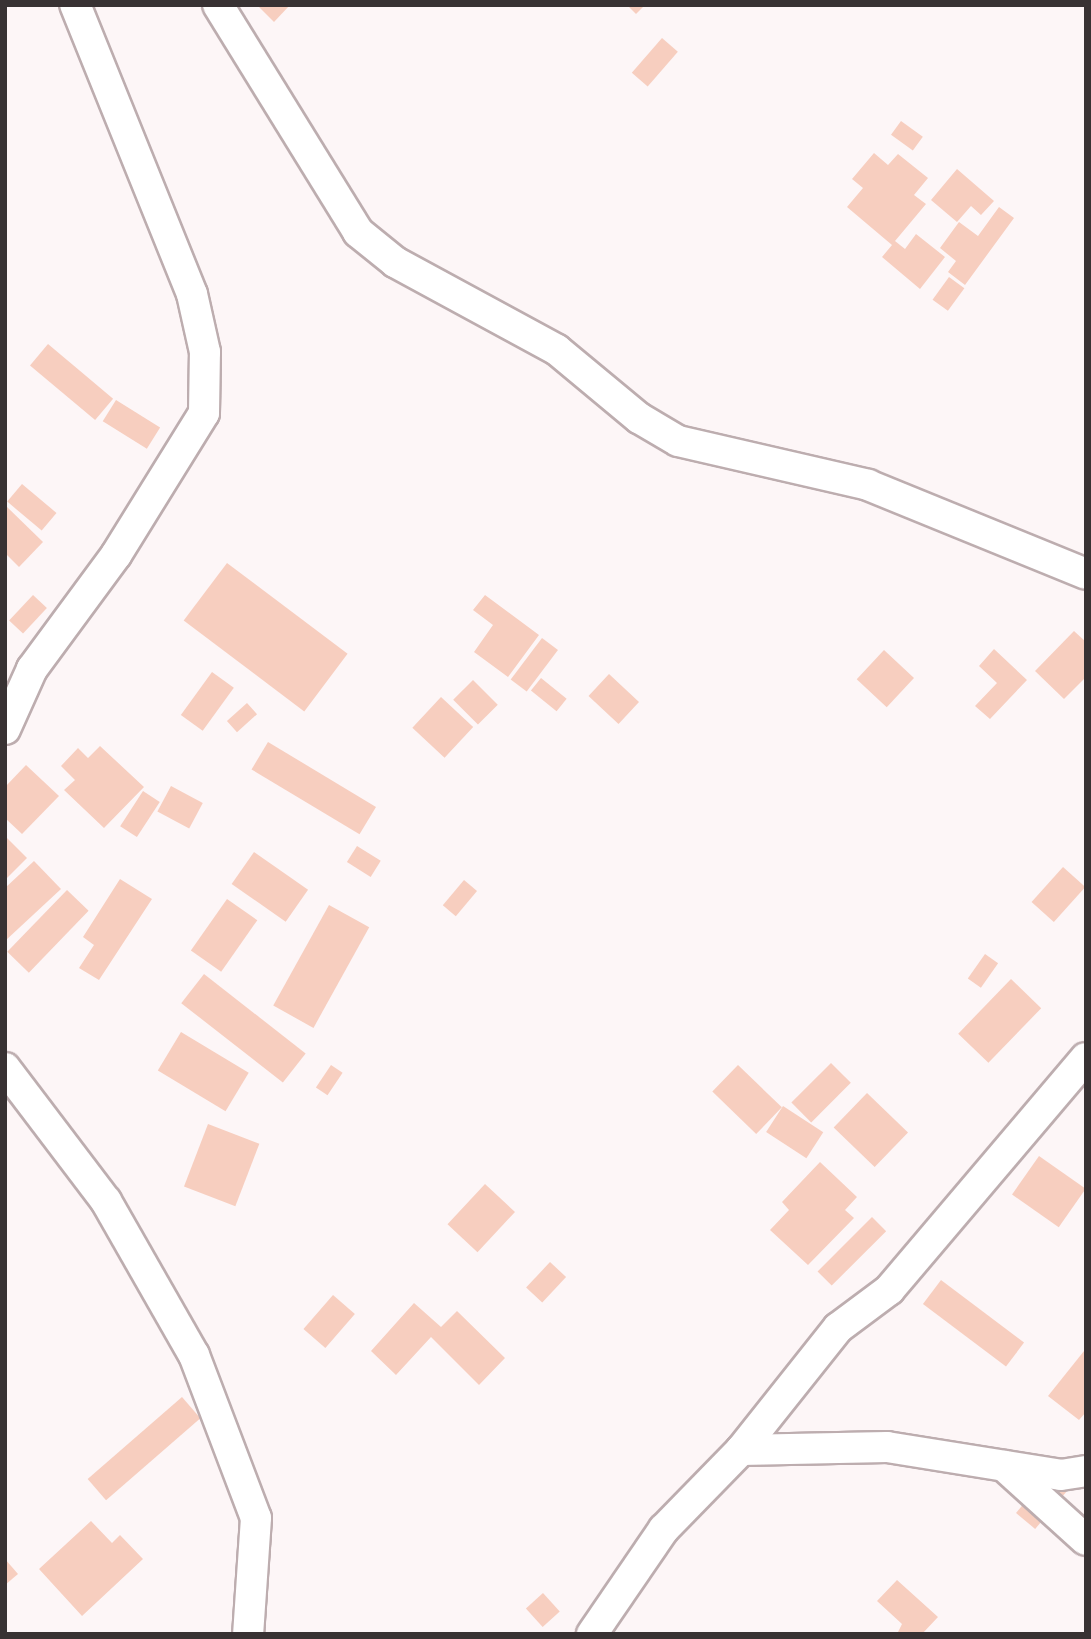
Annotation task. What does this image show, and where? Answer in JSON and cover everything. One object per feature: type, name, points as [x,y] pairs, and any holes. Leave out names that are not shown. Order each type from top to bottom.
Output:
[{"type":"street","points":[[5,729],[32,669],[116,555],[204,413],[205,352],[192,294],[75,5]]},
{"type":"street","points":[[218,5],[358,232],[395,262],[557,350],[678,441],[868,485],[1086,574]]},
{"type":"street","points":[[592,1634],[664,1529],[741,1450],[838,1328],[889,1290],[1086,1058]]},
{"type":"street","points":[[5,1068],[106,1201],[199,1367],[256,1518],[248,1634]]},
{"type":"street","points":[[741,1450],[887,1447],[1061,1475],[1086,1471]]},
{"type":"street","points":[[1004,1466],[1086,1540]]},
{"type":"building","points":[[257,5],[290,5],[274,22]]},
{"type":"building","points":[[627,5],[645,5],[636,14]]},
{"type":"building","points":[[662,38],[678,52],[648,86],[632,73]]},
{"type":"building","points":[[901,121],[923,137],[913,151],[891,135]]},
{"type":"building","points":[[874,153],[888,165],[898,154],[928,178],[914,195],[926,204],[895,241],[905,249],[916,234],[945,257],[920,289],[882,257],[892,245],[847,207],[863,188],[852,179]]},
{"type":"building","points":[[957,169],[994,201],[981,215],[971,206],[957,222],[931,200]]},
{"type":"building","points":[[999,207],[1014,218],[965,285],[948,272],[956,261],[940,248],[959,222],[978,236]]},
{"type":"building","points":[[949,277],[964,288],[948,311],[933,300]]},
{"type":"building","points":[[48,344],[113,399],[95,420],[30,365]]},
{"type":"building","points":[[116,400],[160,428],[147,449],[103,421]]},
{"type":"building","points":[[22,484],[56,513],[42,531],[7,502]]},
{"type":"building","points":[[5,505],[43,542],[19,567],[5,553]]},
{"type":"building","points":[[227,563],[348,654],[304,711],[184,621]]},
{"type":"building","points":[[33,595],[47,608],[23,634],[9,621]]},
{"type":"building","points":[[485,595],[539,635],[508,677],[474,652],[493,625],[473,610]]},
{"type":"building","points":[[1074,631],[1086,642],[1086,677],[1064,699],[1035,671]]},
{"type":"building","points":[[542,638],[558,650],[527,692],[511,680]]},
{"type":"building","points":[[994,649],[1027,680],[990,719],[975,706],[997,683],[979,666]]},
{"type":"building","points":[[884,650],[914,678],[887,707],[857,679]]},
{"type":"building","points":[[212,672],[234,688],[203,731],[181,715]]},
{"type":"building","points":[[609,674],[639,702],[619,724],[589,696]]},
{"type":"building","points":[[541,678],[567,699],[557,711],[531,690]]},
{"type":"building","points":[[473,680],[498,705],[478,725],[453,700]]},
{"type":"building","points":[[441,697],[473,727],[445,758],[412,728]]},
{"type":"building","points":[[247,703],[257,714],[237,732],[227,721]]},
{"type":"building","points":[[268,742],[376,807],[360,834],[252,769]]},
{"type":"building","points":[[100,746],[144,787],[104,828],[64,790],[75,780],[61,766],[78,748],[88,758]]},
{"type":"building","points":[[26,765],[59,796],[22,834],[5,818],[5,787]]},
{"type":"building","points":[[171,786],[203,803],[189,829],[157,812]]},
{"type":"building","points":[[143,791],[160,802],[137,837],[120,826]]},
{"type":"building","points":[[5,836],[27,858],[5,880]]},
{"type":"building","points":[[357,846],[381,861],[371,877],[347,862]]},
{"type":"building","points":[[254,852],[308,890],[286,922],[232,884]]},
{"type":"building","points":[[34,861],[61,889],[5,941],[5,888]]},
{"type":"building","points":[[1063,867],[1085,887],[1054,922],[1032,902]]},
{"type":"building","points":[[120,879],[152,899],[99,980],[79,968],[94,945],[83,937]]},
{"type":"building","points":[[464,880],[477,891],[456,916],[443,905]]},
{"type":"building","points":[[67,890],[89,911],[29,973],[7,952]]},
{"type":"building","points":[[227,899],[257,920],[221,972],[191,951]]},
{"type":"building","points":[[329,905],[369,927],[313,1028],[273,1006]]},
{"type":"building","points":[[985,954],[998,963],[981,988],[968,979]]},
{"type":"building","points":[[204,974],[306,1053],[283,1083],[181,1003]]},
{"type":"building","points":[[1011,979],[1041,1008],[988,1063],[958,1034]]},
{"type":"building","points":[[181,1032],[249,1073],[226,1111],[158,1071]]},
{"type":"building","points":[[831,1063],[851,1083],[811,1122],[791,1103]]},
{"type":"building","points":[[331,1065],[343,1073],[328,1095],[316,1087]]},
{"type":"building","points":[[738,1065],[782,1107],[756,1134],[712,1092]]},
{"type":"building","points":[[867,1093],[908,1133],[875,1167],[834,1128]]},
{"type":"building","points":[[783,1106],[823,1132],[806,1158],[766,1132]]},
{"type":"building","points":[[208,1124],[259,1144],[235,1206],[184,1187]]},
{"type":"building","points":[[1039,1156],[1086,1189],[1059,1227],[1012,1195]]},
{"type":"building","points":[[820,1162],[857,1197],[845,1210],[854,1218],[808,1265],[770,1230],[789,1210],[782,1202]]},
{"type":"building","points":[[485,1184],[515,1212],[477,1252],[447,1224]]},
{"type":"building","points":[[872,1217],[886,1231],[832,1286],[818,1271]]},
{"type":"building","points":[[550,1262],[566,1277],[542,1303],[526,1288]]},
{"type":"building","points":[[941,1280],[1024,1343],[1006,1367],[923,1304]]},
{"type":"building","points":[[333,1295],[355,1314],[325,1348],[303,1329]]},
{"type":"building","points":[[414,1303],[441,1327],[457,1311],[505,1358],[479,1385],[431,1337],[396,1375],[371,1351]]},
{"type":"building","points":[[1084,1351],[1086,1412],[1079,1420],[1048,1396]]},
{"type":"building","points":[[182,1397],[200,1418],[106,1500],[88,1479]]},
{"type":"building","points":[[1052,1470],[1071,1486],[1035,1529],[1016,1513]]},
{"type":"building","points":[[91,1521],[112,1543],[120,1535],[143,1559],[82,1616],[39,1569]]},
{"type":"building","points":[[5,1559],[18,1574],[5,1585]]},
{"type":"building","points":[[897,1580],[938,1617],[922,1634],[897,1634],[902,1624],[877,1601]]},
{"type":"building","points":[[543,1593],[560,1612],[543,1627],[526,1608]]}]
